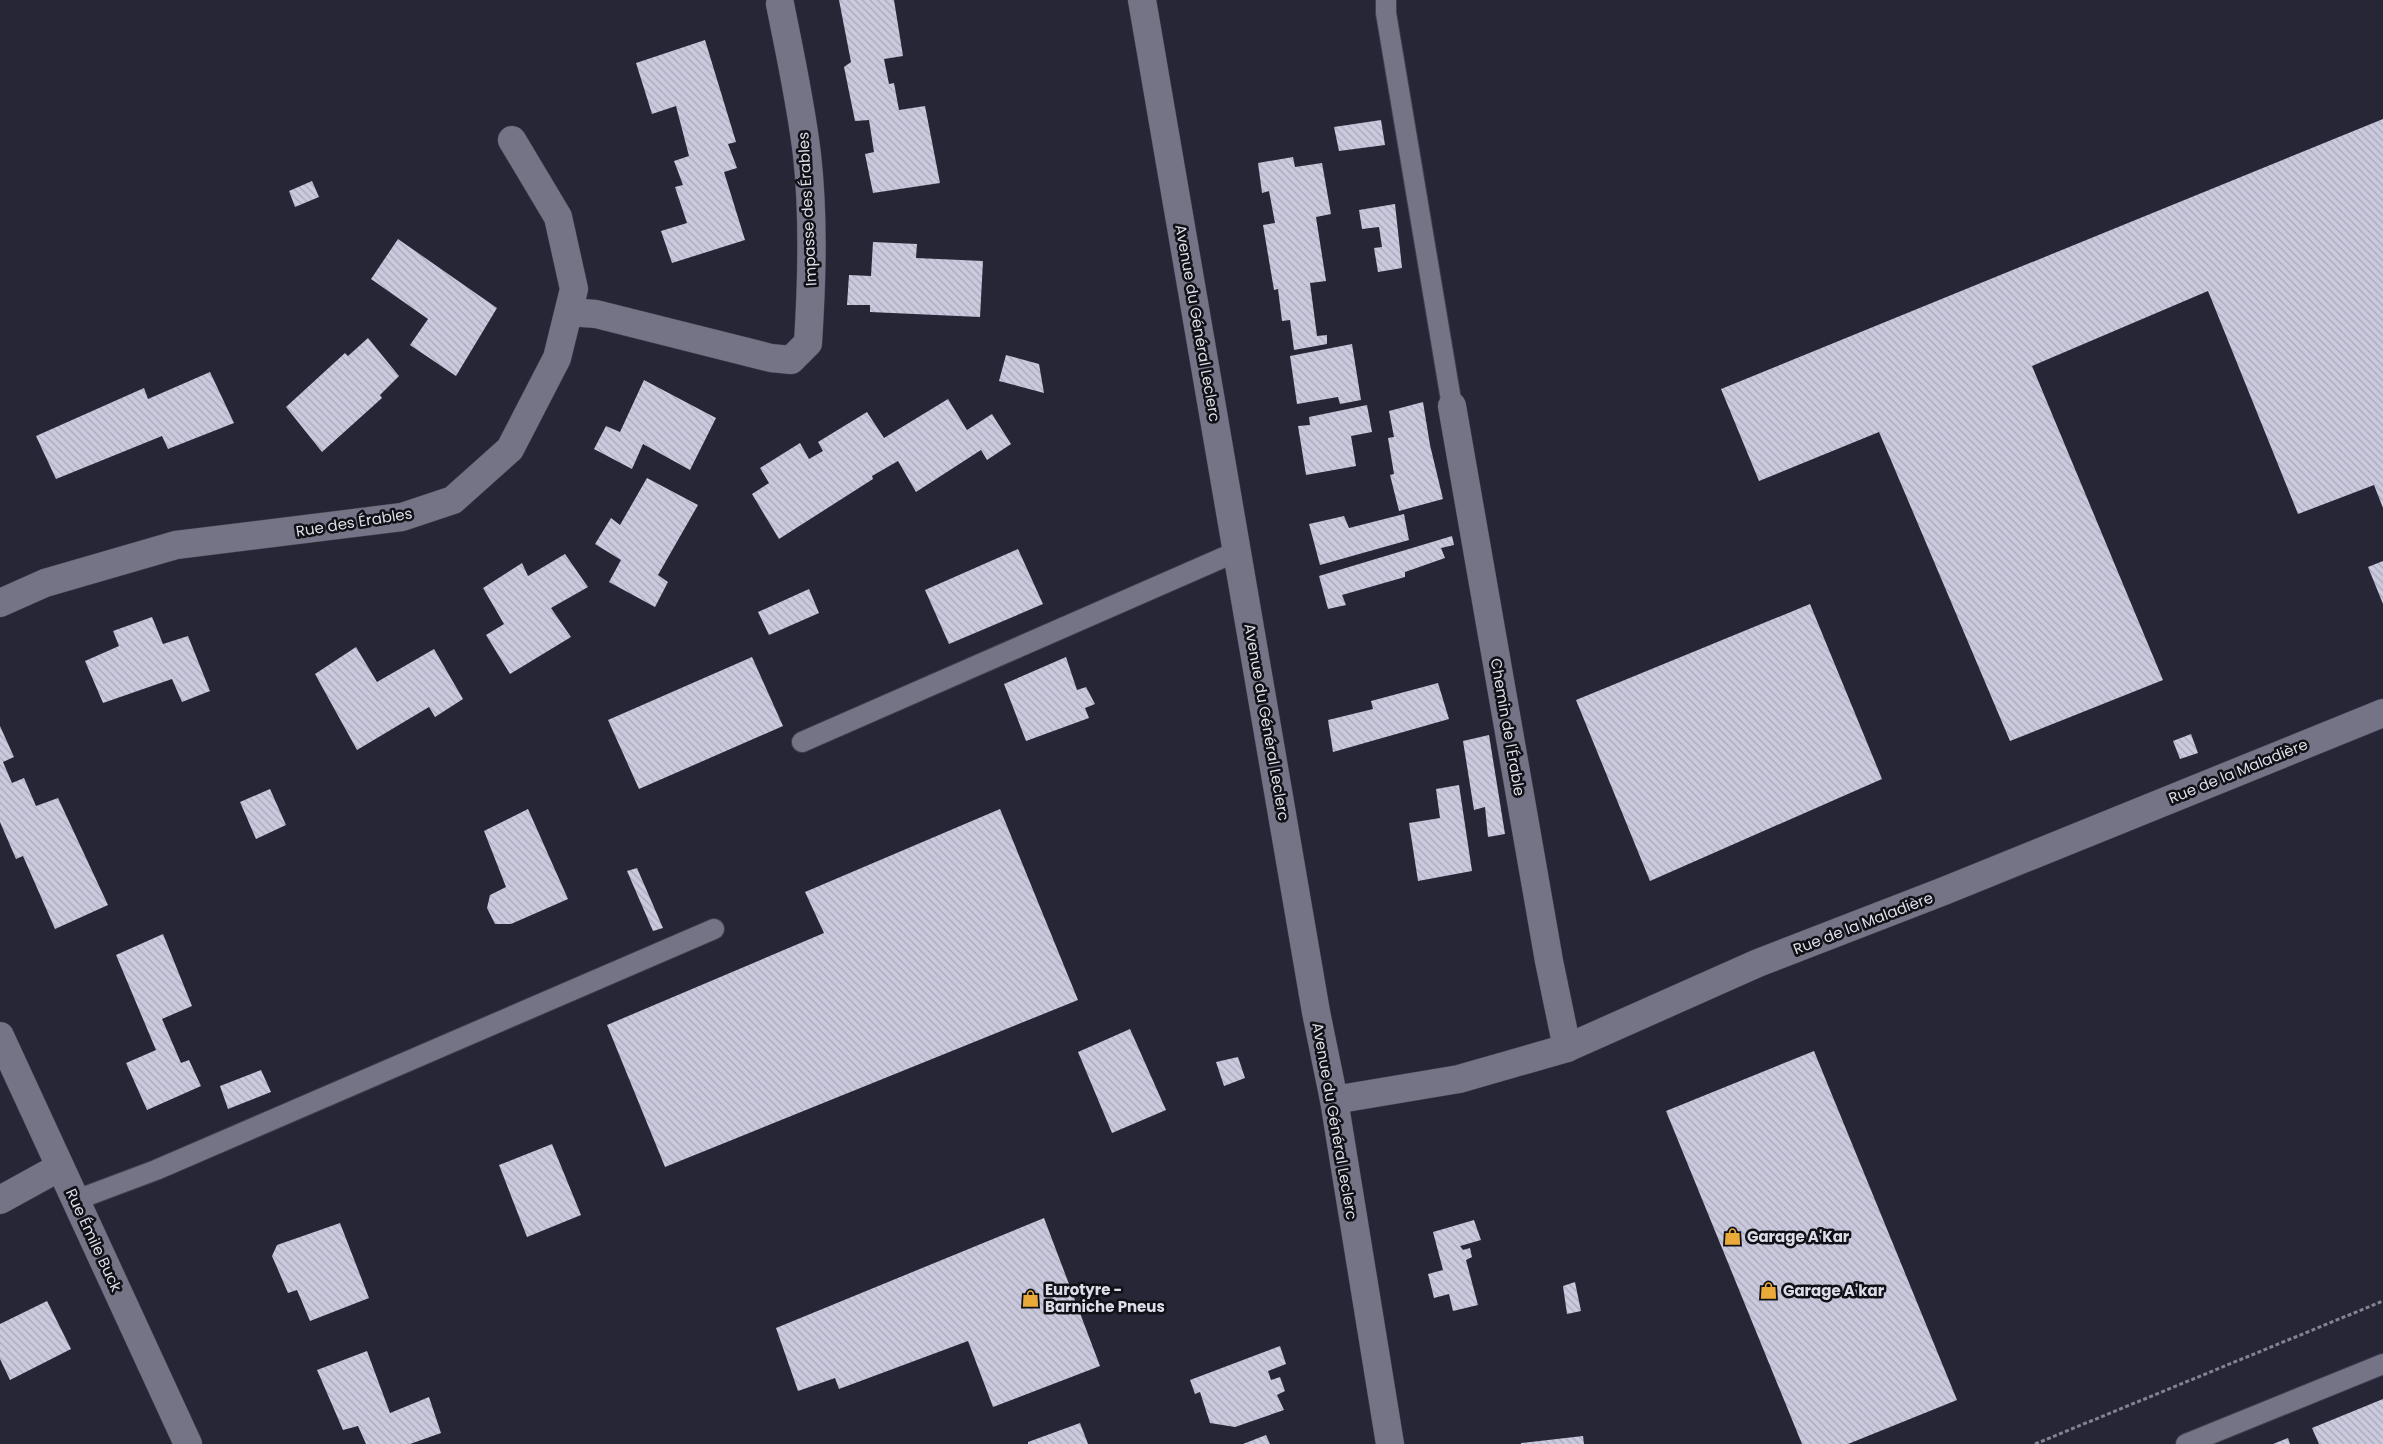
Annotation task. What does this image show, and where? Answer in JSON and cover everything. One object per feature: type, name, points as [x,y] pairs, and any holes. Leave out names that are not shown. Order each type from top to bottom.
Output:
[{"type":"street","name":"Avenue du Général Leclerc","points":[[1142,0],[1316,1012],[1334,1100],[1390,1444]]},
{"type":"street","name":"Impasse des Érables","points":[[569,312],[596,314],[771,358],[791,360],[808,343],[813,267],[807,156],[797,86],[780,4]]},
{"type":"street","name":"Rue des Érables","points":[[0,603],[45,583],[176,544],[402,517],[453,500],[510,449],[557,358],[574,289],[558,217],[512,140]]},
{"type":"street","name":"Chemin de l'Érable","points":[[1452,406],[1549,961],[1567,1048]]},
{"type":"street","name":"Rue de la Maladière","points":[[1334,1100],[1459,1079],[1567,1048],[1758,963],[1944,891],[2383,713]]},
{"type":"street","name":"Rue Émile Buck","points":[[0,1036],[188,1444]]},
{"type":"street","points":[[0,1200],[60,1168]]},
{"type":"lane","points":[[1386,0],[1386,13],[1452,406]]},
{"type":"lane","points":[[802,742],[1238,551]]},
{"type":"lane","points":[[76,1200],[156,1170],[714,929]]},
{"type":"lane","points":[[2186,1444],[2383,1364]]},
{"type":"path","points":[[2035,1444],[2383,1301]]},
{"type":"building","points":[[839,0],[894,0],[903,56],[884,59],[889,84],[894,83],[899,110],[925,106],[940,183],[873,193],[865,154],[874,152],[869,120],[855,121],[844,67],[851,62]]},
{"type":"building","points":[[705,40],[736,142],[728,144],[737,168],[724,172],[745,240],[672,263],[661,231],[687,223],[675,187],[683,185],[674,161],[689,156],[676,106],[652,114],[636,63]]},
{"type":"building","points":[[2383,119],[2383,508],[2374,485],[2298,514],[2208,291],[2032,366],[2163,680],[2010,741],[1879,432],[1759,481],[1721,389]]},
{"type":"building","points":[[1381,120],[1385,145],[1339,151],[1334,127]]},
{"type":"building","points":[[1293,157],[1295,167],[1322,163],[1331,214],[1316,217],[1326,281],[1310,283],[1317,336],[1327,335],[1327,344],[1294,350],[1290,320],[1282,321],[1278,289],[1274,290],[1263,225],[1275,223],[1269,191],[1262,193],[1258,163]]},
{"type":"building","points":[[312,181],[319,197],[295,207],[289,191]]},
{"type":"building","points":[[1395,204],[1402,268],[1378,272],[1374,248],[1382,247],[1379,227],[1362,229],[1359,210]]},
{"type":"building","points":[[398,239],[497,308],[456,376],[410,345],[428,319],[371,279]]},
{"type":"building","points":[[873,242],[917,244],[916,258],[983,261],[980,317],[870,312],[870,305],[847,305],[849,275],[871,276]]},
{"type":"building","points":[[368,338],[399,376],[380,395],[382,398],[322,452],[286,407],[345,353],[348,356]]},
{"type":"building","points":[[1352,344],[1361,400],[1340,404],[1338,397],[1297,404],[1290,356]]},
{"type":"building","points":[[1006,355],[1039,364],[1044,393],[999,381]]},
{"type":"building","points":[[210,372],[234,423],[168,449],[162,436],[56,479],[36,436],[144,388],[148,399]]},
{"type":"building","points":[[644,380],[716,418],[690,470],[643,444],[632,469],[594,449],[606,426],[620,432]]},
{"type":"building","points":[[948,399],[967,430],[992,414],[1011,444],[987,460],[981,450],[916,492],[898,461],[872,476],[873,479],[779,539],[752,494],[769,483],[760,468],[800,443],[809,459],[823,451],[818,442],[867,412],[884,438]]},
{"type":"building","points":[[1423,402],[1430,445],[1443,499],[1399,511],[1390,475],[1394,474],[1388,438],[1394,437],[1389,411]]},
{"type":"building","points":[[1367,405],[1372,432],[1351,436],[1356,466],[1306,475],[1298,426],[1310,425],[1309,417]]},
{"type":"building","points":[[647,478],[698,505],[658,575],[668,582],[655,607],[609,582],[621,560],[595,544],[611,518],[620,525]]},
{"type":"building","points":[[1404,514],[1409,540],[1320,565],[1309,524],[1344,516],[1349,528]]},
{"type":"building","points":[[1452,536],[1454,545],[1441,548],[1445,558],[1405,572],[1405,577],[1342,595],[1346,605],[1328,609],[1319,576]]},
{"type":"building","points":[[1018,549],[1043,604],[949,644],[925,590]]},
{"type":"building","points":[[565,554],[588,587],[551,608],[571,637],[510,674],[486,635],[504,624],[483,588],[522,563],[528,576]]},
{"type":"building","points":[[2383,561],[2383,604],[2368,567]]},
{"type":"building","points":[[809,589],[819,613],[769,635],[758,612]]},
{"type":"building","points":[[1810,604],[1882,779],[1650,881],[1576,700]]},
{"type":"building","points":[[152,617],[163,644],[188,636],[210,691],[182,702],[172,679],[103,703],[85,661],[119,646],[113,631]]},
{"type":"building","points":[[356,647],[377,682],[434,649],[463,699],[435,717],[429,707],[357,750],[315,674]]},
{"type":"building","points":[[752,657],[783,726],[639,789],[608,720]]},
{"type":"building","points":[[1066,657],[1077,690],[1086,687],[1095,704],[1085,708],[1089,718],[1026,741],[1004,684]]},
{"type":"building","points":[[1438,683],[1449,719],[1333,752],[1328,720],[1373,709],[1371,701]]},
{"type":"building","points":[[0,726],[14,757],[3,762],[12,783],[24,778],[36,806],[58,798],[108,905],[55,929],[23,856],[16,859],[0,822]]},
{"type":"building","points":[[2191,734],[2198,753],[2180,759],[2173,741]]},
{"type":"building","points":[[1489,735],[1505,834],[1488,837],[1485,807],[1474,810],[1463,741]]},
{"type":"building","points":[[1459,785],[1472,871],[1418,881],[1409,823],[1440,818],[1436,789]]},
{"type":"building","points":[[270,789],[286,825],[256,839],[240,802]]},
{"type":"building","points":[[528,809],[568,899],[511,924],[495,924],[487,908],[490,895],[506,887],[484,831]]},
{"type":"building","points":[[1000,809],[1078,1000],[665,1167],[607,1025],[824,933],[805,892]]},
{"type":"building","points":[[637,868],[663,928],[653,931],[627,871]]},
{"type":"building","points":[[163,934],[192,1006],[162,1019],[181,1063],[189,1060],[201,1086],[147,1110],[126,1063],[156,1050],[116,955]]},
{"type":"building","points":[[1130,1029],[1166,1110],[1112,1133],[1078,1052]]},
{"type":"building","points":[[1814,1051],[1957,1400],[1848,1444],[1802,1444],[1666,1111]]},
{"type":"building","points":[[1238,1057],[1245,1078],[1224,1086],[1216,1062]]},
{"type":"building","points":[[261,1070],[271,1092],[228,1109],[220,1086]]},
{"type":"building","points":[[552,1144],[581,1215],[527,1237],[499,1165]]},
{"type":"building","points":[[1044,1218],[1100,1366],[993,1407],[968,1341],[839,1389],[835,1378],[798,1391],[776,1328]]},
{"type":"building","points":[[1474,1220],[1481,1240],[1460,1246],[1463,1250],[1470,1248],[1472,1257],[1466,1260],[1478,1305],[1453,1311],[1449,1294],[1434,1298],[1428,1274],[1443,1270],[1433,1232]]},
{"type":"building","points":[[340,1223],[369,1298],[310,1321],[297,1290],[288,1293],[272,1256],[277,1245]]},
{"type":"building","points":[[1575,1282],[1581,1311],[1567,1314],[1563,1286]]},
{"type":"building","points":[[47,1301],[71,1349],[10,1380],[0,1359],[0,1324]]},
{"type":"building","points":[[1280,1346],[1286,1364],[1268,1371],[1271,1380],[1280,1377],[1285,1391],[1277,1395],[1284,1410],[1235,1427],[1210,1423],[1200,1392],[1195,1394],[1190,1380]]},
{"type":"building","points":[[367,1351],[390,1413],[429,1397],[441,1433],[410,1444],[366,1444],[358,1426],[343,1430],[317,1370]]},
{"type":"building","points":[[2383,1399],[2383,1444],[2319,1444],[2312,1428]]},
{"type":"building","points":[[1080,1423],[1088,1444],[1028,1444],[1028,1442]]},
{"type":"building","points":[[1266,1435],[1270,1444],[1243,1444]]},
{"type":"building","points":[[1583,1436],[1584,1444],[1521,1444],[1521,1443]]},
{"type":"building","points":[[2288,1438],[2290,1444],[2273,1444]]},
{"type":"place","name":"Garage A'Kar","points":[[1733,1236]]},
{"type":"place","name":"Garage A'kar","points":[[1769,1290]]},
{"type":"place","name":"Eurotyre - Barniche Pneus","points":[[1031,1298]]}]
